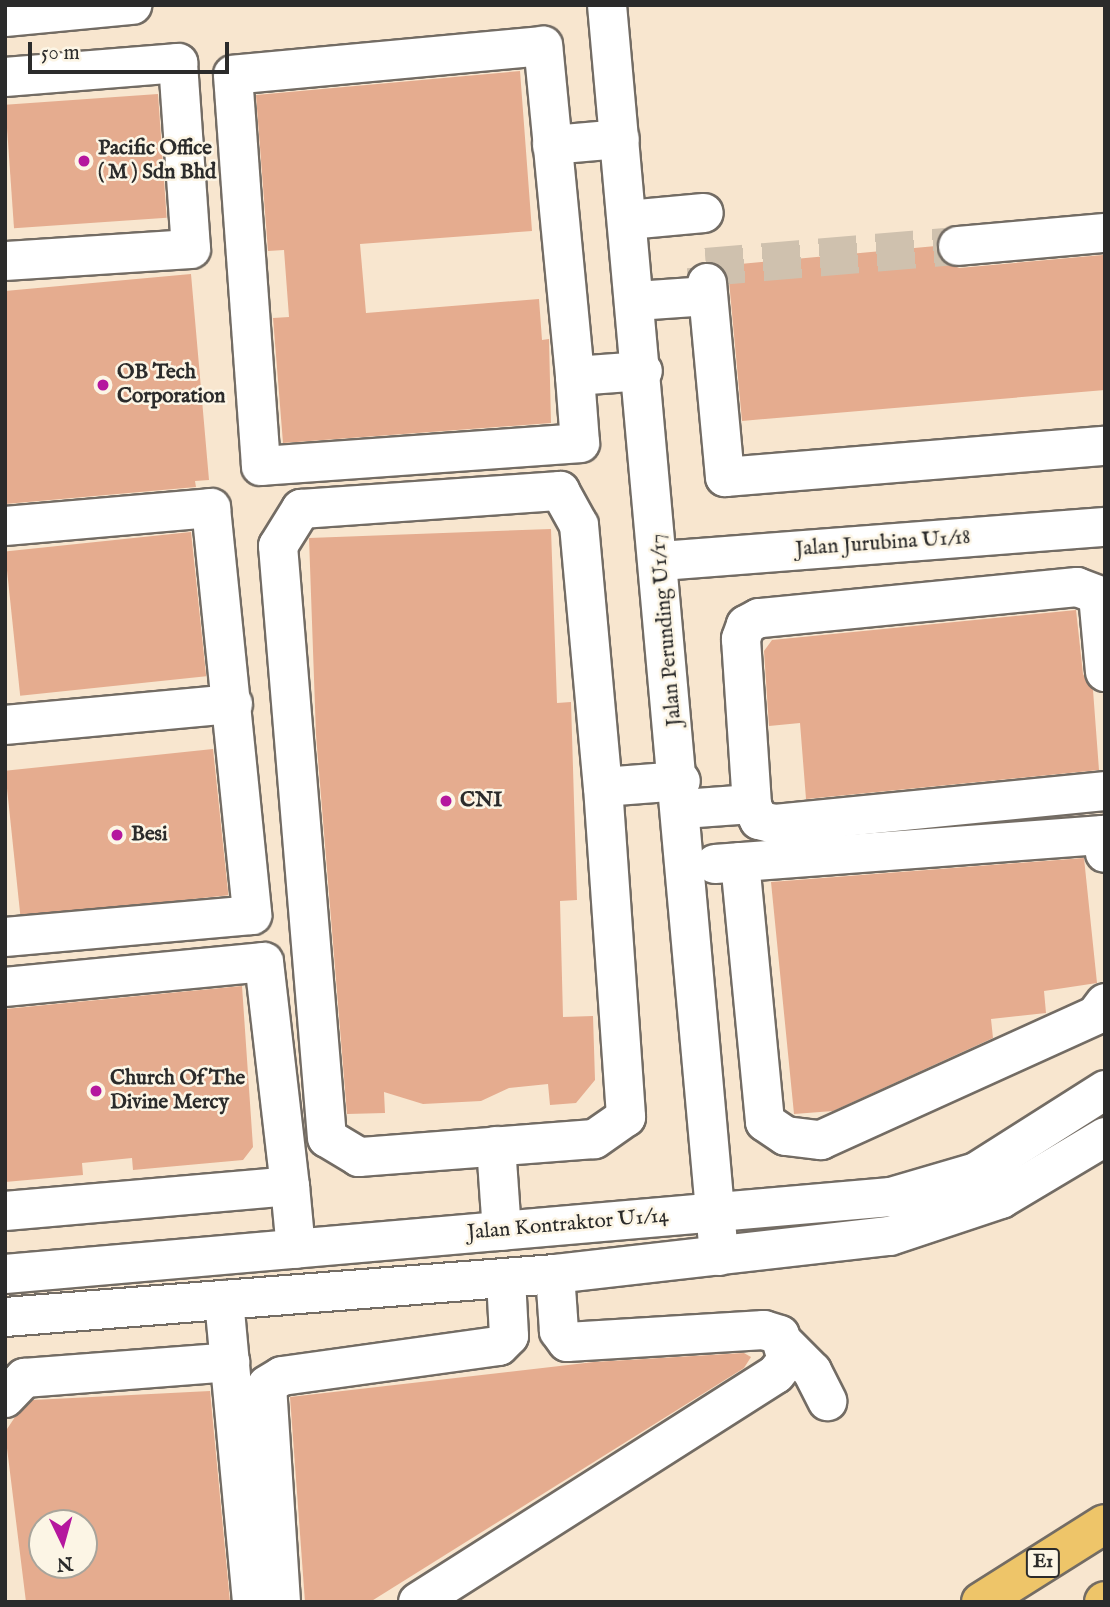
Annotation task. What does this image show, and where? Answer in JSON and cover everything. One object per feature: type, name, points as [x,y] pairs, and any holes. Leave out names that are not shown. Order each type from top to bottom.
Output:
[{"type":"highway","name":"E1","points":[[981,1602],[1105,1524]]},
{"type":"street","points":[[5,17],[132,5]]},
{"type":"street","name":"Jalan Perunding U1/17","points":[[607,5],[682,795],[719,1256]]},
{"type":"street","points":[[543,46],[575,376],[580,443],[261,466],[233,75],[543,46]]},
{"type":"street","points":[[5,76],[178,63],[191,249],[5,261]]},
{"type":"street","points":[[552,145],[620,139]]},
{"type":"street","points":[[628,220],[704,213]]},
{"type":"street","points":[[958,246],[1105,233]]},
{"type":"street","points":[[636,302],[708,290],[725,477],[1105,446]]},
{"type":"street","points":[[575,376],[643,371]]},
{"type":"street","points":[[560,491],[579,525],[603,787],[626,1117],[594,1139],[359,1157],[327,1138],[278,546],[301,509],[560,491]]},
{"type":"street","points":[[5,526],[211,508],[253,915],[5,937]]},
{"type":"street","name":"Jalan Jurubina U1/18","points":[[661,561],[1105,527]]},
{"type":"street","points":[[1105,672],[1098,595],[1077,587],[759,618],[746,625],[741,639],[752,804],[759,820],[774,824],[1105,791]]},
{"type":"street","points":[[5,725],[233,704]]},
{"type":"street","points":[[603,787],[752,804]]},
{"type":"street","points":[[687,866],[1102,835],[1105,853]]},
{"type":"street","points":[[740,862],[765,1122],[786,1136],[821,1140],[1096,1015],[1105,1003]]},
{"type":"street","points":[[5,987],[264,962],[296,1249]]},
{"type":"street","name":"Jalan Kontraktor U1/14","points":[[5,1275],[891,1197],[976,1172],[1105,1090]]},
{"type":"street","points":[[5,1317],[555,1274],[890,1236],[1001,1199],[1105,1137]]},
{"type":"street","points":[[496,1146],[502,1231]]},
{"type":"street","points":[[5,1212],[290,1186]]},
{"type":"street","points":[[555,1274],[559,1331],[567,1342],[764,1330],[786,1345],[813,1371],[827,1401]]},
{"type":"street","points":[[281,1602],[267,1385],[282,1376],[499,1346],[509,1336],[506,1278]]},
{"type":"street","points":[[224,1300],[252,1602]]},
{"type":"street","points":[[418,1602],[776,1374],[787,1360],[786,1345]]},
{"type":"street","points":[[5,1398],[24,1378],[230,1362]]},
{"type":"building","points":[[520,71],[532,231],[360,244],[366,313],[539,299],[542,340],[549,339],[551,423],[283,443],[273,318],[289,317],[284,250],[268,251],[256,95]]},
{"type":"building","name":"Pacific Office ( M ) Sdn Bhd","points":[[158,94],[167,218],[14,228],[5,105]]},
{"type":"building","points":[[936,246],[941,259],[959,268],[1103,255],[1105,390],[742,421],[729,281],[719,266]]},
{"type":"building","name":"OB Tech Corporation","points":[[191,274],[209,480],[195,481],[196,487],[5,504],[5,291]]},
{"type":"building","name":"CNI","points":[[551,529],[557,703],[571,702],[577,900],[560,901],[563,1017],[593,1016],[595,1080],[576,1103],[550,1105],[548,1084],[509,1088],[481,1101],[423,1104],[384,1092],[385,1113],[347,1114],[316,735],[309,538]]},
{"type":"building","points":[[191,532],[206,676],[20,696],[5,552]]},
{"type":"building","points":[[1076,610],[1083,674],[1093,690],[1099,770],[806,799],[800,723],[769,726],[764,651],[772,640]]},
{"type":"building","name":"Besi","points":[[213,749],[228,895],[21,917],[5,771]]},
{"type":"building","points":[[1084,858],[1097,983],[1044,991],[1046,1013],[991,1019],[993,1038],[833,1111],[794,1114],[771,882]]},
{"type":"building","points":[[242,986],[253,1147],[243,1160],[133,1170],[132,1158],[82,1163],[83,1175],[5,1182],[5,1009]]},
{"type":"building","points":[[744,1353],[751,1357],[744,1368],[370,1602],[305,1602],[290,1397],[594,1362]]},
{"type":"building","points":[[210,1391],[230,1602],[26,1602],[5,1432],[15,1417],[33,1400]]},
{"type":"tunnel","points":[[707,283],[706,267],[958,246]]},
{"type":"place","name":"Pacific Office ( M ) Sdn Bhd","points":[[84,161]]},
{"type":"place","name":"OB Tech Corporation","points":[[103,385]]},
{"type":"place","name":"CNI","points":[[446,801]]},
{"type":"place","name":"Besi","points":[[117,835]]},
{"type":"place","name":"Church Of The Divine Mercy","points":[[96,1091]]}]
